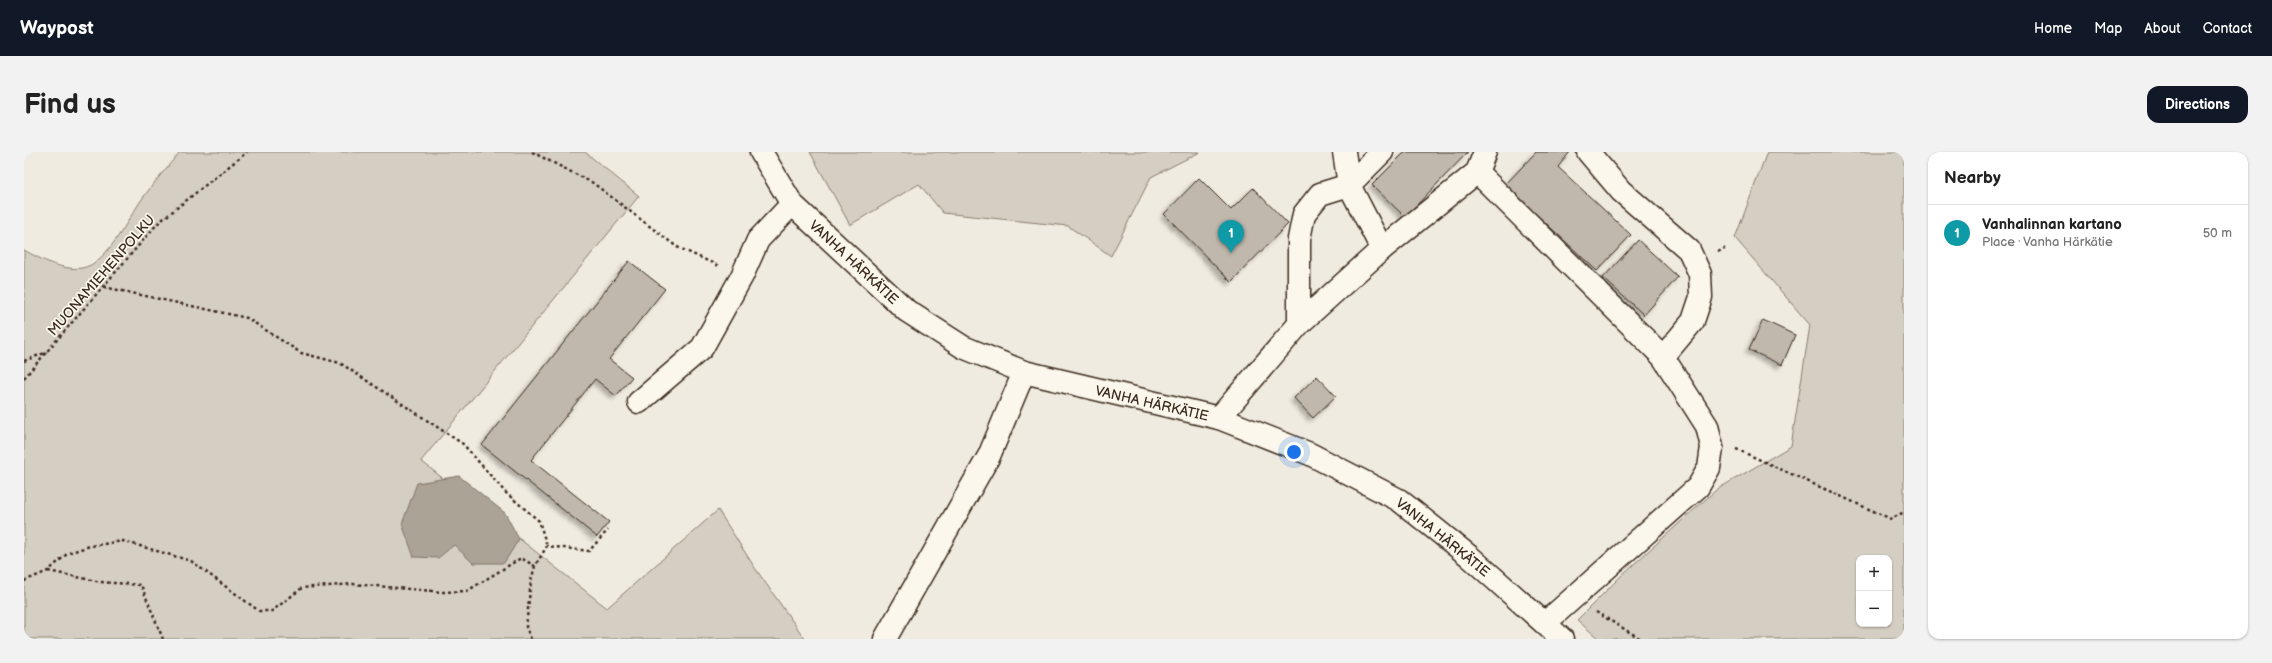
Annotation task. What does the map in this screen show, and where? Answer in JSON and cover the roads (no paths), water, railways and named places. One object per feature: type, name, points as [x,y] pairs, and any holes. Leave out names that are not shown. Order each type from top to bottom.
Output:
[{"type":"street","name":"VANHA HÄRKÄTIE","points":[[761,152],[792,204],[907,311],[963,347],[1024,372],[1220,418],[1310,454],[1399,500],[1469,556],[1562,639]]},
{"type":"street","points":[[1344,152],[1349,185],[1382,249]]},
{"type":"street","points":[[1299,324],[1299,239],[1304,214],[1320,194],[1349,185],[1382,152]]},
{"type":"street","points":[[1220,418],[1299,324],[1382,249],[1476,172],[1484,152]]},
{"type":"street","points":[[1588,152],[1621,192],[1689,250],[1700,274],[1701,297],[1693,321],[1663,356]]},
{"type":"street","points":[[1476,172],[1663,356],[1707,426],[1712,447],[1709,468],[1698,487],[1545,623]]},
{"type":"street","points":[[639,402],[702,348],[742,276],[758,240],[792,204]]},
{"type":"street","points":[[885,639],[989,456],[1024,372]]},
{"type":"place","name":"Vanhalinnan kartano","points":[[1231,253]]}]
